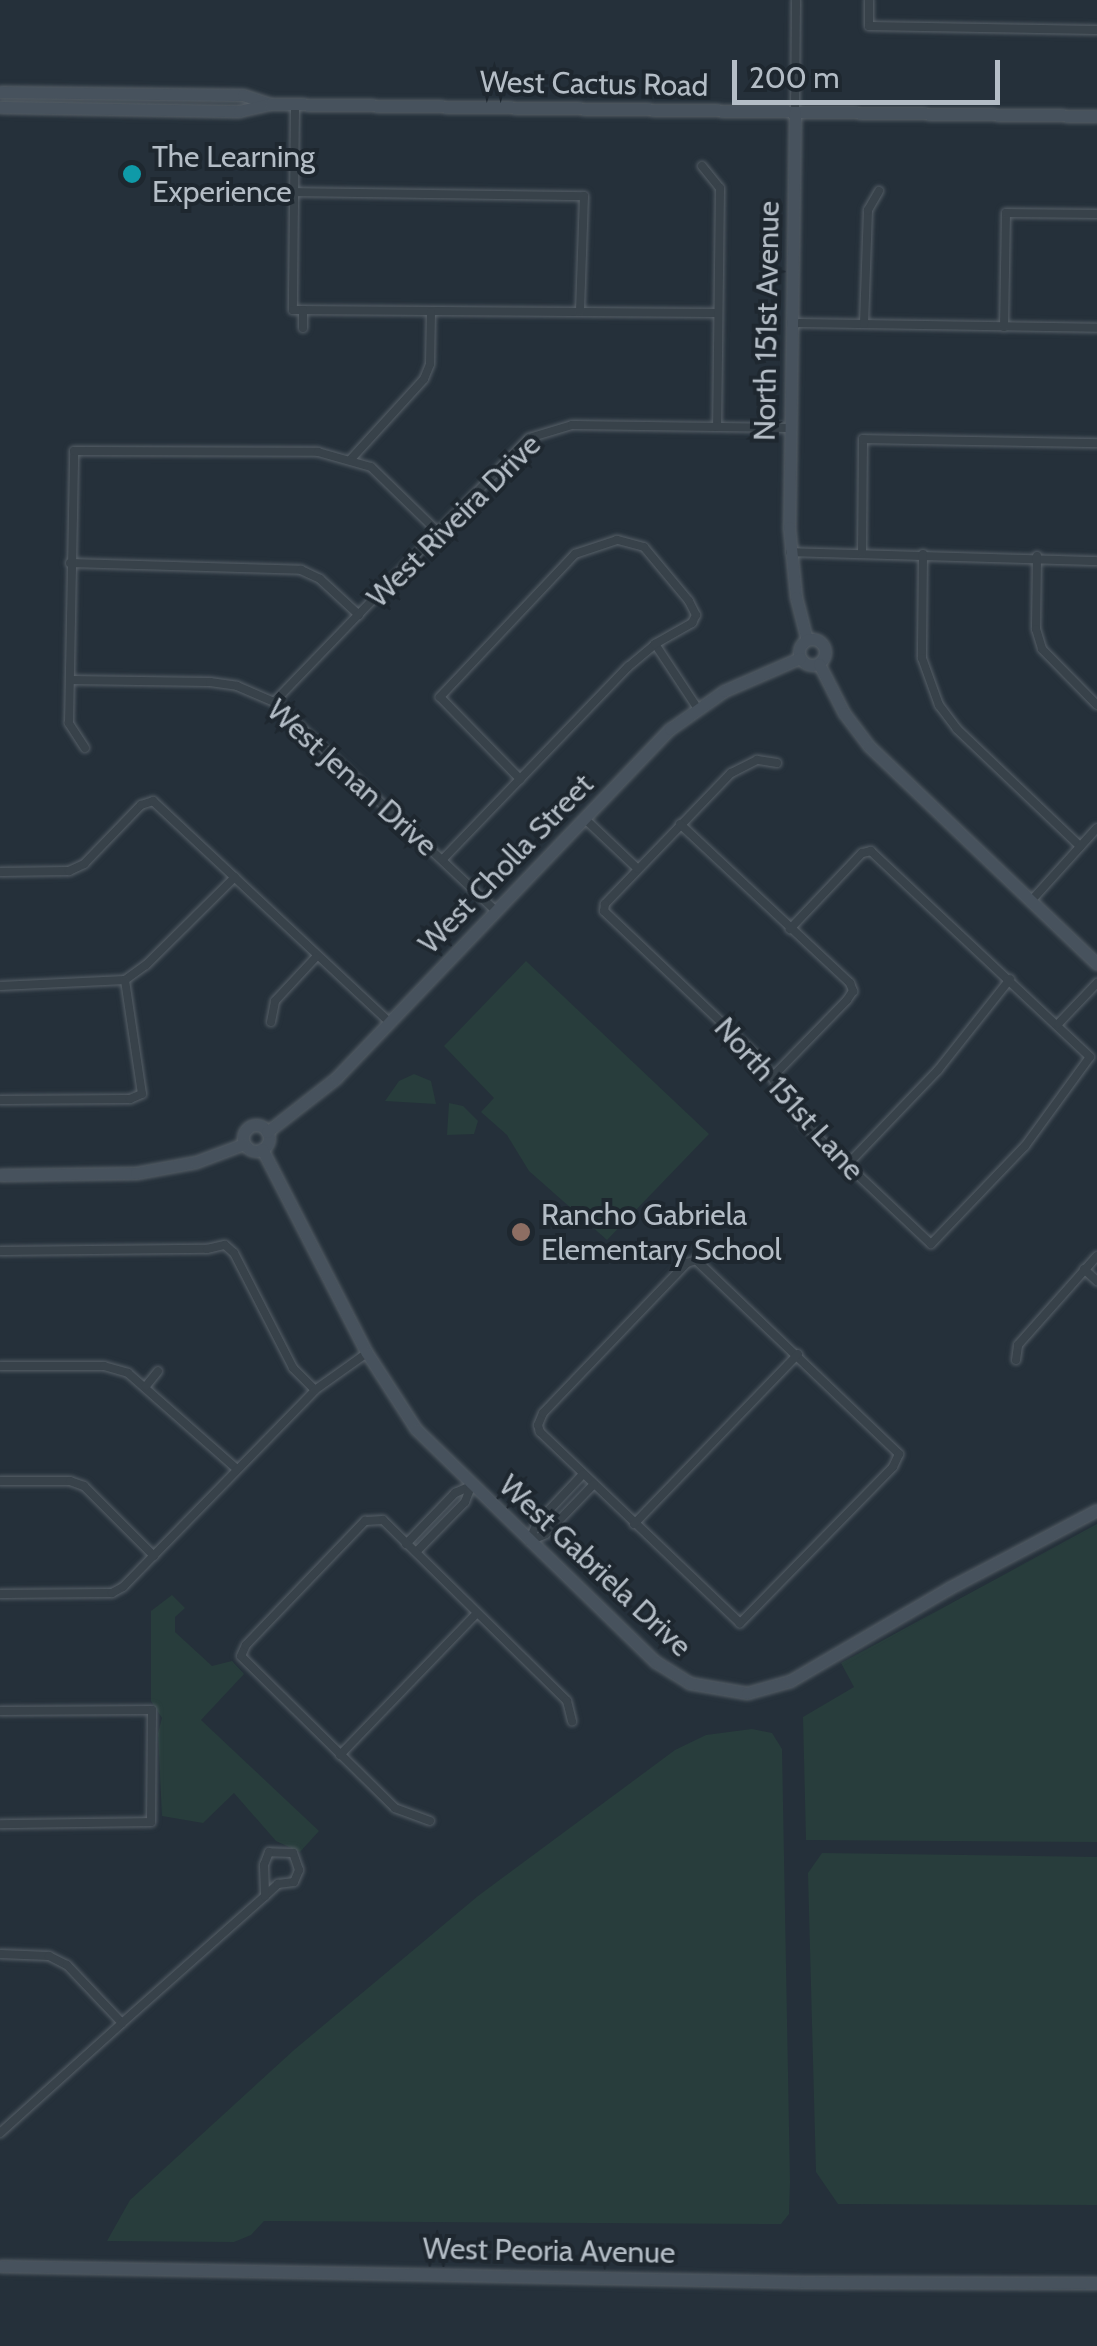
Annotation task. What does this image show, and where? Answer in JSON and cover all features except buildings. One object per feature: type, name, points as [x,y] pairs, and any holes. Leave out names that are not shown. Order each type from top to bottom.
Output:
[{"type":"street","name":"North 151st Avenue","points":[[796,0],[790,552],[807,640]]},
{"type":"street","points":[[869,0],[870,26],[1097,30]]},
{"type":"street","name":"West Cactus Road","points":[[0,92],[243,95],[270,104],[294,105],[1097,116]]},
{"type":"street","points":[[95,110],[105,100],[158,100],[170,94]]},
{"type":"street","name":"West Cactus Road","points":[[0,107],[240,112],[270,104]]},
{"type":"street","points":[[294,105],[292,192],[298,310],[303,328]]},
{"type":"street","points":[[702,166],[720,188],[717,428]]},
{"type":"street","points":[[864,324],[868,210],[879,190]]},
{"type":"street","points":[[292,192],[584,196],[580,312]]},
{"type":"street","points":[[1004,327],[1006,212],[1097,214]]},
{"type":"street","points":[[298,310],[718,313]]},
{"type":"street","points":[[351,459],[424,379],[430,364],[431,312]]},
{"type":"street","points":[[791,322],[1097,328]]},
{"type":"street","name":"West Riveira Drive","points":[[274,702],[529,438],[572,425],[791,428]]},
{"type":"street","points":[[862,553],[863,439],[1097,443]]},
{"type":"street","points":[[85,748],[70,724],[74,451],[318,452],[351,459],[371,467],[438,532]]},
{"type":"street","points":[[444,859],[655,644],[692,623],[696,616],[660,561],[644,548],[617,540],[575,554],[440,697],[520,779]]},
{"type":"street","points":[[790,552],[1036,556],[1097,561]]},
{"type":"street","points":[[922,554],[922,658],[939,705],[957,729],[1080,846]]},
{"type":"street","points":[[1036,556],[1036,628],[1042,649],[1097,705]]},
{"type":"street","points":[[70,563],[302,570],[320,579],[359,616]]},
{"type":"street","points":[[807,640],[820,642],[825,648],[818,664],[806,664],[800,658],[800,646],[807,640]]},
{"type":"street","points":[[655,644],[698,708]]},
{"type":"street","name":"West Cholla Street","points":[[267,1132],[326,1087],[670,729],[724,691],[800,658]]},
{"type":"street","points":[[818,664],[844,712],[869,746],[1097,964]]},
{"type":"street","name":"West Jenan Drive","points":[[70,680],[210,682],[237,686],[274,702],[496,911]]},
{"type":"street","points":[[584,818],[638,869],[731,773],[758,760],[777,763]]},
{"type":"street","points":[[0,872],[69,871],[84,864],[141,804],[153,800],[316,958],[389,1022]]},
{"type":"street","points":[[680,824],[853,990],[772,1076]]},
{"type":"street","points":[[1030,901],[1097,828]]},
{"type":"street","points":[[790,929],[862,854],[871,852],[1058,1024],[1097,983]]},
{"type":"street","name":"North 151st Lane","points":[[638,869],[606,904],[604,912],[758,1057],[803,1123],[931,1244],[1024,1146],[1090,1056],[1058,1024]]},
{"type":"street","points":[[0,986],[125,980],[146,965],[234,877]]},
{"type":"street","points":[[271,1022],[276,1000],[316,958]]},
{"type":"street","points":[[0,1100],[130,1099],[142,1094],[144,1086],[125,980]]},
{"type":"street","points":[[847,1166],[938,1070],[1010,980]]},
{"type":"street","points":[[261,1126],[267,1132],[269,1140],[262,1149],[250,1150],[244,1144],[248,1127],[261,1126]]},
{"type":"street","points":[[0,1175],[136,1173],[196,1162],[244,1144]]},
{"type":"street","name":"West Gabriela Drive","points":[[262,1149],[367,1353],[416,1430],[667,1671],[701,1688],[748,1693],[790,1681],[948,1588],[1097,1510]]},
{"type":"street","points":[[0,1250],[207,1250],[225,1245],[234,1253],[293,1368],[315,1390]]},
{"type":"street","points":[[1016,1360],[1018,1345],[1097,1256]]},
{"type":"street","points":[[696,1260],[798,1354],[899,1454],[893,1466],[740,1623],[634,1524],[538,1425],[543,1413],[687,1262],[696,1260]]},
{"type":"street","points":[[1084,1269],[1097,1281]]},
{"type":"street","points":[[0,1594],[112,1593],[134,1578],[315,1390],[367,1353]]},
{"type":"street","points":[[634,1524],[798,1354]]},
{"type":"street","points":[[0,1366],[104,1366],[128,1373],[237,1469]]},
{"type":"street","points":[[146,1386],[158,1371]]},
{"type":"street","points":[[529,1541],[537,1523],[583,1474]]},
{"type":"street","points":[[0,1481],[70,1480],[84,1486],[154,1556]]},
{"type":"street","points":[[529,1541],[546,1534],[594,1484]]},
{"type":"street","points":[[406,1544],[455,1492],[471,1486]]},
{"type":"street","points":[[416,1552],[465,1502],[471,1486]]},
{"type":"street","points":[[437,1512],[446,1521]]},
{"type":"street","points":[[430,1820],[395,1808],[241,1656],[246,1645],[374,1518],[383,1520],[567,1700],[572,1721]]},
{"type":"street","points":[[340,1755],[477,1613]]},
{"type":"street","points":[[0,1710],[152,1710],[151,1822],[0,1824]]},
{"type":"street","points":[[2,2128],[122,2023],[265,1896],[278,1884],[294,1882],[299,1870],[293,1853],[269,1852],[264,1865],[265,1896]]},
{"type":"street","points":[[0,1954],[50,1956],[66,1965],[122,2023]]},
{"type":"street","name":"West Peoria Avenue","points":[[0,2266],[805,2282],[1097,2282]]},
{"type":"green space","points":[[526,961],[709,1134],[607,1240],[529,1171],[507,1135],[481,1112],[494,1098],[444,1046]]},
{"type":"green space","points":[[414,1074],[431,1081],[436,1104],[385,1101],[399,1081]]},
{"type":"green space","points":[[449,1103],[463,1106],[478,1121],[474,1134],[447,1135]]},
{"type":"green space","points":[[1097,1524],[1097,1842],[806,1840],[803,1717],[854,1687],[841,1663]]},
{"type":"green space","points":[[172,1595],[185,1608],[175,1617],[175,1632],[212,1666],[232,1661],[244,1674],[201,1720],[319,1831],[300,1852],[276,1841],[234,1793],[203,1823],[162,1816],[158,1733],[162,1718],[151,1701],[151,1611]]},
{"type":"green space","points":[[752,1729],[772,1733],[782,1749],[790,2182],[789,2214],[781,2224],[264,2221],[251,2235],[234,2242],[107,2241],[130,2200],[294,2050],[478,1896],[675,1750],[706,1735]]},
{"type":"green space","points":[[822,1853],[1097,1857],[1097,2205],[838,2204],[816,2172],[808,1873]]},
{"type":"place","name":"The Learning Experience","points":[[132,174]]},
{"type":"place","name":"Rancho Gabriela Elementary School","points":[[521,1232]]}]
